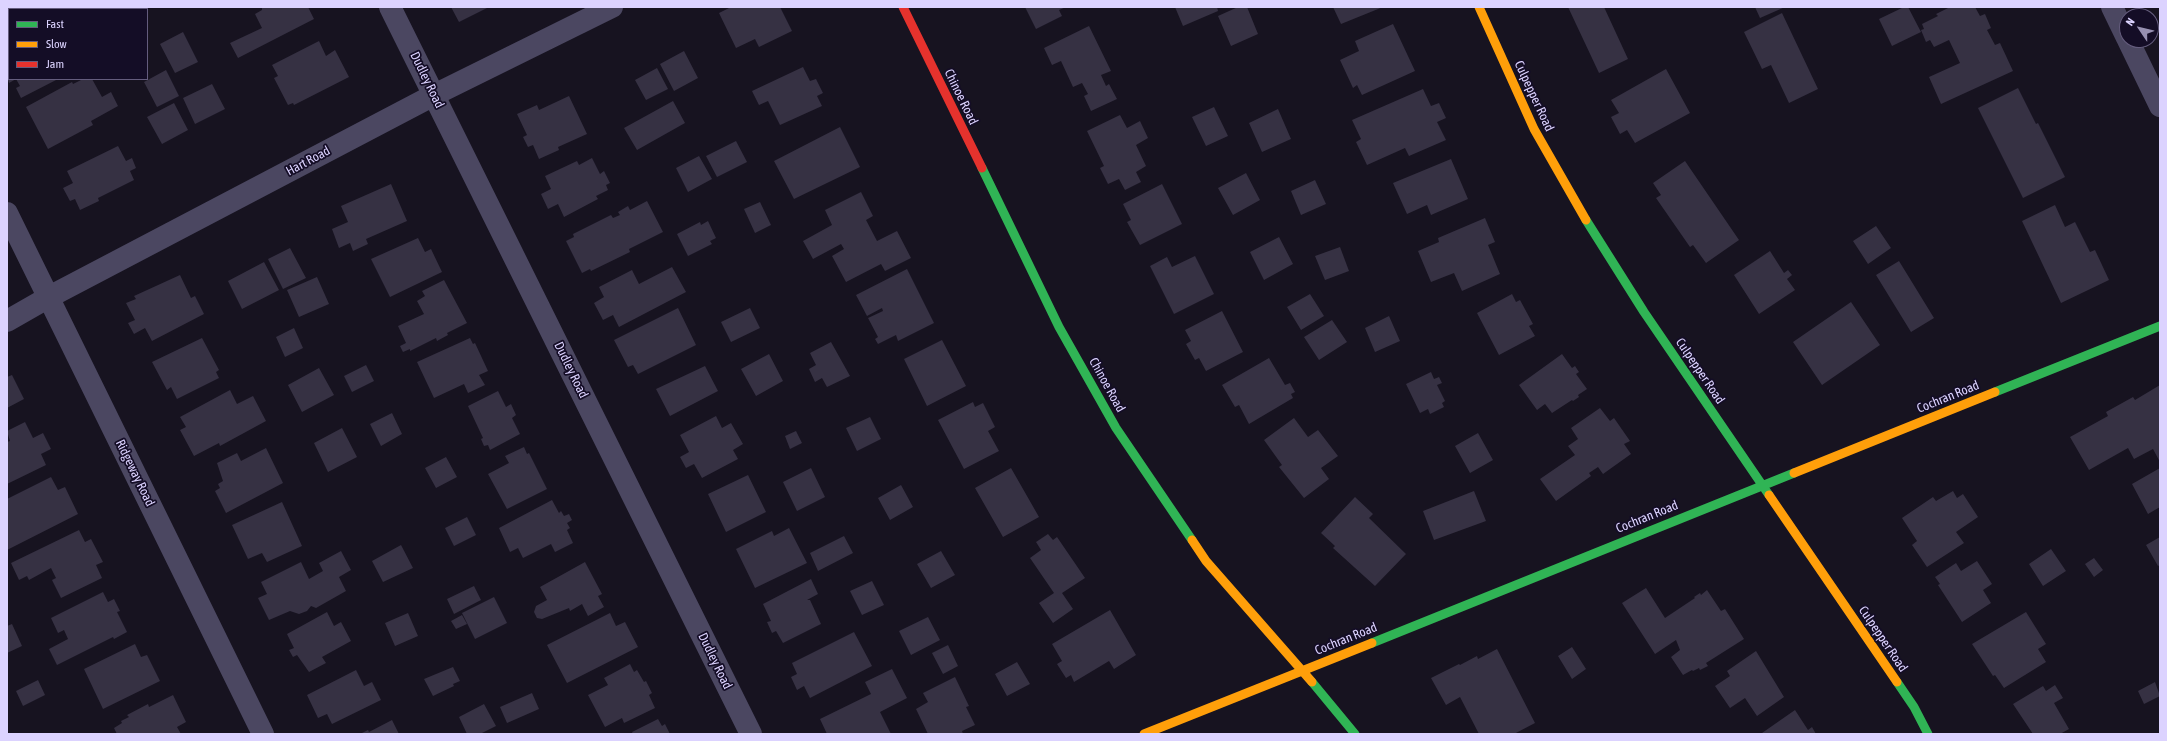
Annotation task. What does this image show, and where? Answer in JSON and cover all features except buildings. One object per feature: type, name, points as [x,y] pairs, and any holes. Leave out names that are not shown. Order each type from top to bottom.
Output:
[{"type":"street","name":"Dudley Road","points":[[390,7],[751,734]]},
{"type":"street","name":"Hart Road","points":[[7,321],[48,297],[434,95],[612,7]]},
{"type":"street","name":"Chinoe Road","points":[[903,7],[1059,327],[1116,428],[1206,561],[1303,671],[1355,734]]},
{"type":"street","name":"Culpepper Road","points":[[1479,7],[1534,129],[1570,195],[1644,312],[1914,707],[1928,734]]},
{"type":"street","points":[[2112,7],[2119,22]]},
{"type":"street","points":[[2131,48],[2160,106]]},
{"type":"street","name":"Ridgeway Road","points":[[7,213],[263,734]]},
{"type":"street","name":"Cochran Road","points":[[1144,734],[2160,326]]},
{"type":"traffic: fast","points":[[982,168],[1059,327],[1116,428],[1192,540]]},
{"type":"traffic: fast","points":[[1586,220],[1644,312],[1769,495]]},
{"type":"traffic: fast","points":[[1995,392],[2160,326]]},
{"type":"traffic: fast","points":[[1372,643],[1794,473]]},
{"type":"traffic: fast","points":[[1312,682],[1355,734]]},
{"type":"traffic: fast","points":[[1897,682],[1914,707],[1928,734]]},
{"type":"traffic: slow","points":[[1479,7],[1534,129],[1586,220]]},
{"type":"traffic: slow","points":[[1794,473],[1995,392]]},
{"type":"traffic: slow","points":[[1769,495],[1897,682]]},
{"type":"traffic: slow","points":[[1192,540],[1206,561],[1312,682]]},
{"type":"traffic: slow","points":[[1144,734],[1372,643]]},
{"type":"traffic: jam","points":[[903,7],[982,168]]}]
